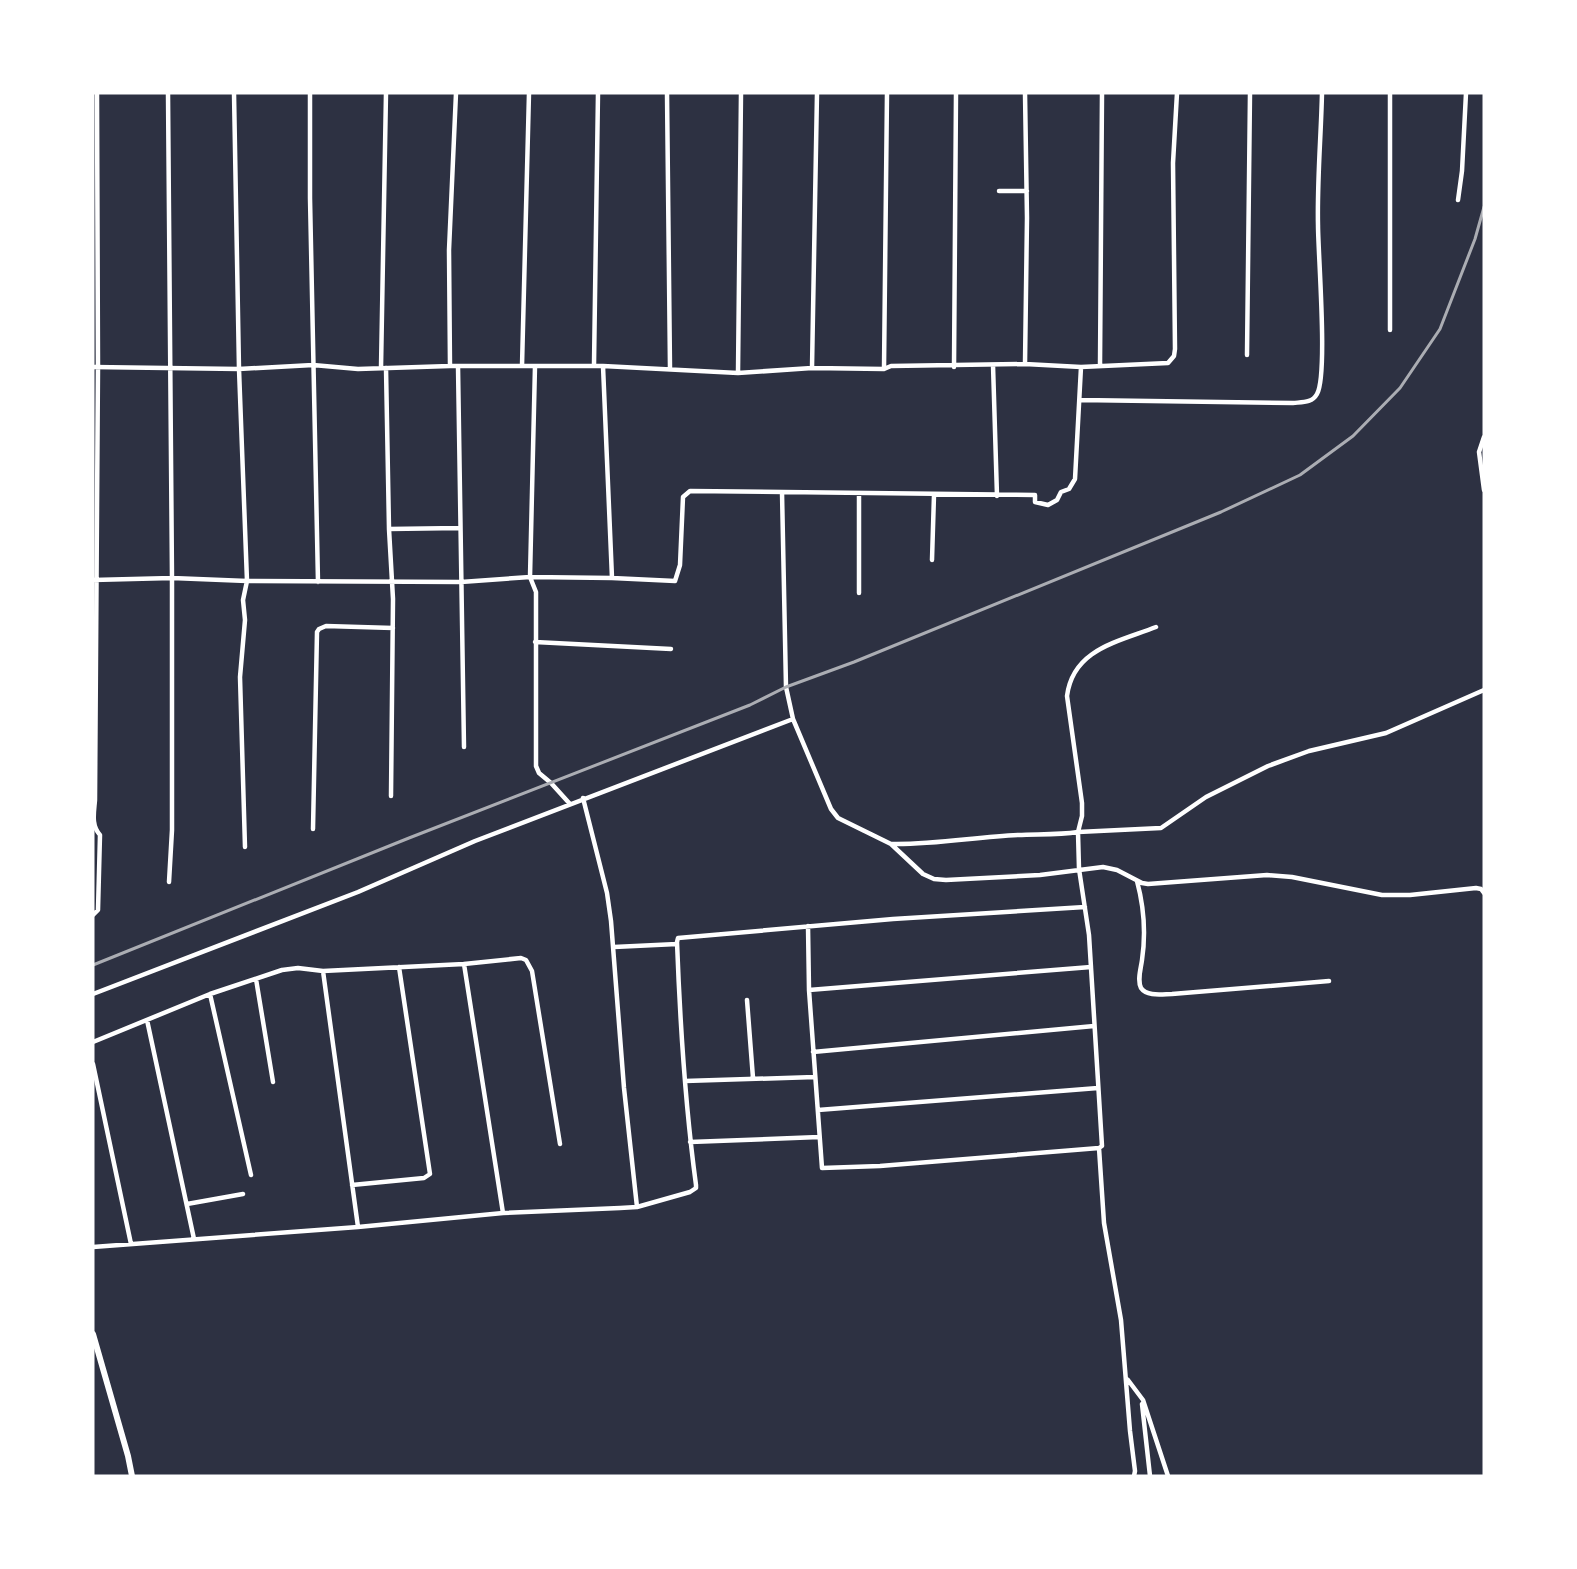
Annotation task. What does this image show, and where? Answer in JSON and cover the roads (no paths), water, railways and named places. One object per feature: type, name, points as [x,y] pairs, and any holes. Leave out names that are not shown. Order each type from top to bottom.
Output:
[{"type":"main road","points":[[93,1334],[132,1476]]},
{"type":"street","points":[[93,915],[98,910],[100,835],[95,830],[93,817],[95,800],[97,93]]},
{"type":"street","points":[[168,93],[172,578],[170,882]]},
{"type":"street","points":[[234,93],[246,581],[243,600],[245,620],[240,677],[245,847]]},
{"type":"street","points":[[310,93],[318,582]]},
{"type":"street","points":[[386,93],[384,368],[393,628],[391,796]]},
{"type":"street","points":[[450,366],[450,240],[456,93]]},
{"type":"street","points":[[522,366],[529,93]]},
{"type":"street","points":[[594,365],[598,93]]},
{"type":"street","points":[[667,93],[670,368]]},
{"type":"street","points":[[738,373],[741,93]]},
{"type":"street","points":[[812,368],[817,93]]},
{"type":"street","points":[[884,369],[887,93]]},
{"type":"street","points":[[954,367],[956,93]]},
{"type":"street","points":[[1025,93],[1027,191],[1025,364]]},
{"type":"street","points":[[1100,366],[1102,93]]},
{"type":"street","points":[[95,367],[239,369],[313,365],[358,369],[594,365],[738,373],[812,368],[884,369],[891,366],[1162,365],[1168,363],[1174,356],[1173,163],[1177,93]]},
{"type":"street","points":[[1247,354],[1250,93]]},
{"type":"street","points":[[1080,400],[1293,403],[1307,402],[1317,394],[1320,387],[1322,353],[1318,223],[1323,93]]},
{"type":"street","points":[[1389,93],[1390,330]]},
{"type":"street","points":[[1458,200],[1462,171],[1466,93]]},
{"type":"street","points":[[999,191],[1027,191]]},
{"type":"street","points":[[993,365],[997,496]]},
{"type":"street","points":[[458,366],[464,747]]},
{"type":"street","points":[[535,366],[530,578],[536,592],[536,766],[539,773],[570,804]]},
{"type":"street","points":[[603,366],[612,578]]},
{"type":"street","points":[[95,580],[172,578],[318,582],[461,582],[530,578],[612,578],[675,581],[680,565],[683,496],[690,491],[1035,495],[1035,502],[1048,505],[1057,500],[1061,492],[1073,485],[1081,367]]},
{"type":"street","points":[[1484,437],[1479,452],[1484,490]]},
{"type":"street","points":[[782,492],[786,687],[793,719],[831,809],[838,818],[891,844],[922,874],[933,879],[946,880],[1040,875],[1079,868],[1103,867],[1117,870],[1148,884],[1267,875],[1292,877],[1382,895],[1410,895],[1476,888],[1481,889],[1484,893]]},
{"type":"street","points":[[859,494],[859,593]]},
{"type":"street","points":[[932,560],[934,495]]},
{"type":"street","points":[[389,529],[460,528]]},
{"type":"street","points":[[314,829],[317,632],[326,626],[393,628]]},
{"type":"street","points":[[1134,1476],[1136,1471],[1130,1431],[1121,1320],[1104,1223],[1099,1148],[1102,1146],[1090,967],[1079,868],[1078,832],[1082,803],[1067,696],[1069,679],[1087,657],[1098,649],[1156,627]]},
{"type":"street","points":[[535,642],[671,649]]},
{"type":"street","points":[[891,844],[912,845],[1019,835],[1059,835],[1161,828],[1206,797],[1268,766],[1310,751],[1386,733],[1484,690]]},
{"type":"street","points":[[93,994],[358,891],[583,798],[793,719]]},
{"type":"street","points":[[583,798],[608,893],[626,1120],[636,1207]]},
{"type":"street","points":[[1137,881],[1143,903],[1144,931],[1140,987],[1145,992],[1172,994],[1329,981]]},
{"type":"street","points":[[93,1247],[358,1227],[503,1213],[636,1207],[693,1191],[696,1185],[679,1014],[677,939],[808,926],[1085,907]]},
{"type":"street","points":[[808,926],[813,1052],[819,1137],[824,1168],[880,1166],[1099,1148]]},
{"type":"street","points":[[614,947],[677,944]]},
{"type":"street","points":[[93,1042],[210,994],[282,970],[298,968],[323,971],[464,964],[520,958],[530,965],[560,1144]]},
{"type":"street","points":[[464,964],[503,1213]]},
{"type":"street","points":[[352,1185],[424,1178],[430,1174],[399,967]]},
{"type":"street","points":[[809,990],[1090,967]]},
{"type":"street","points":[[323,971],[358,1227]]},
{"type":"street","points":[[256,979],[273,1083]]},
{"type":"street","points":[[210,994],[251,1175]]},
{"type":"street","points":[[747,1000],[753,1078]]},
{"type":"street","points":[[147,1020],[194,1239]]},
{"type":"street","points":[[813,1052],[1094,1026]]},
{"type":"street","points":[[93,1064],[131,1244]]},
{"type":"street","points":[[685,1081],[815,1077]]},
{"type":"street","points":[[818,1110],[1098,1088]]},
{"type":"street","points":[[690,1142],[819,1137]]},
{"type":"street","points":[[187,1204],[243,1194]]},
{"type":"street","points":[[1127,1378],[1142,1399],[1168,1476]]},
{"type":"street","points":[[1142,1399],[1150,1476]]},
{"type":"railway","points":[[93,965],[409,838],[750,705],[786,687],[854,662],[1221,512],[1300,475],[1353,436],[1400,388],[1440,329],[1475,239],[1484,207]]}]
